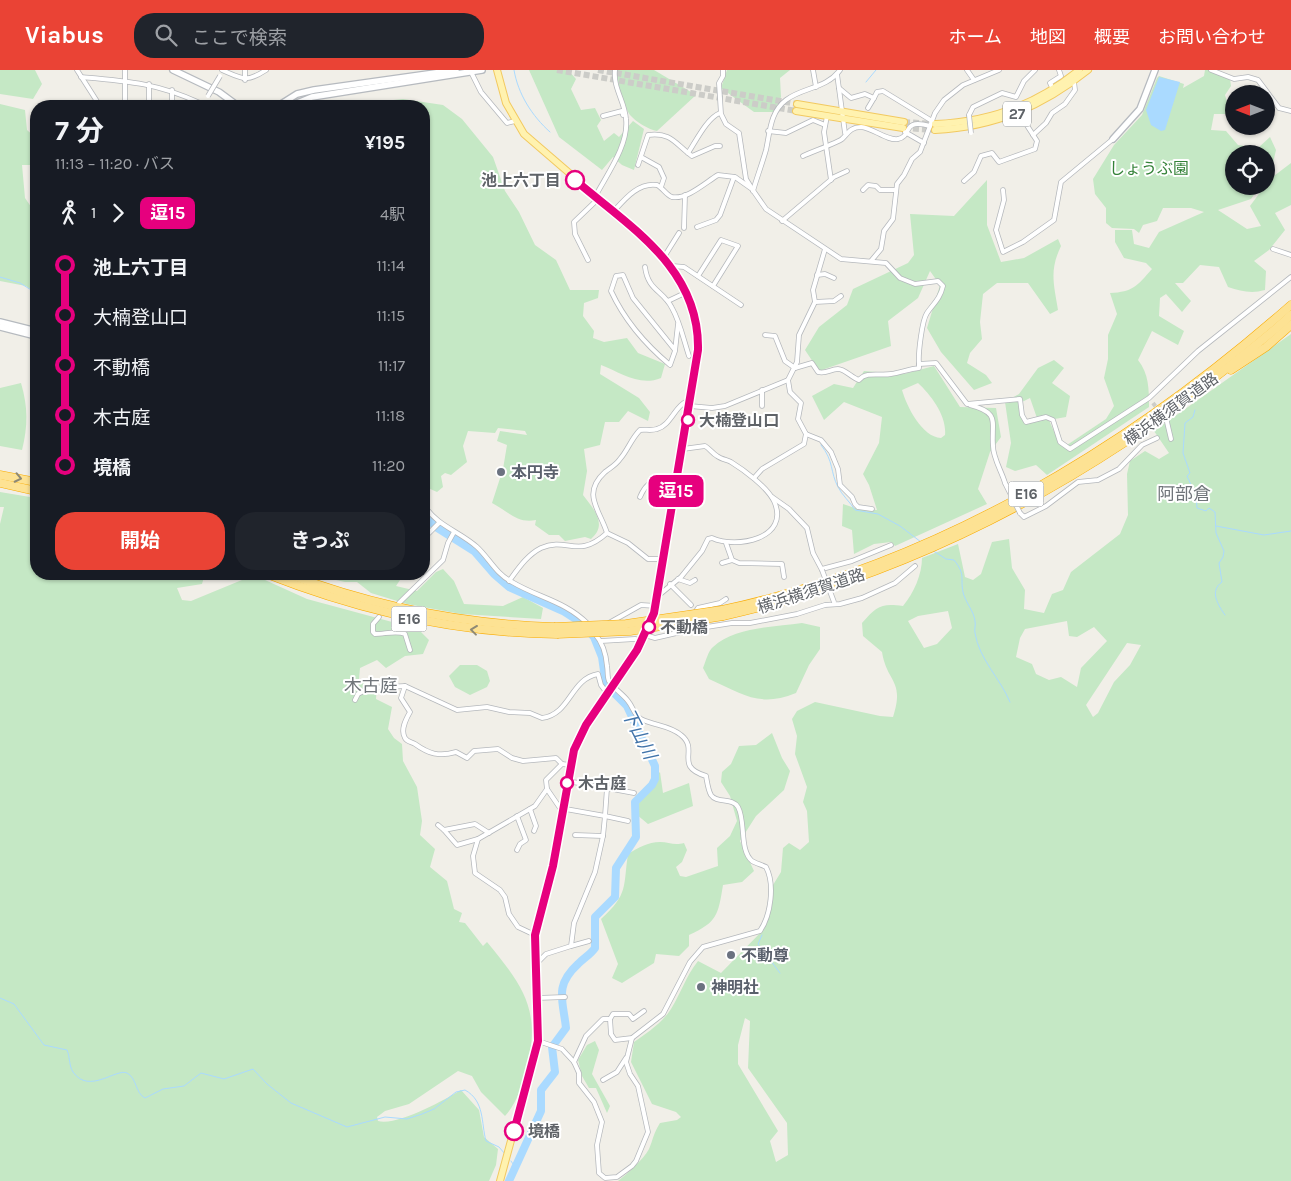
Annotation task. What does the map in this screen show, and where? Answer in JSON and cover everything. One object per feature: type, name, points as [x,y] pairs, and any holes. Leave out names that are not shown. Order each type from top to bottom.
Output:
[{"type":"highway","name":"横浜横須賀道路","points":[[723,613],[888,559],[962,526],[1031,491],[1080,463],[1169,404],[1247,344],[1291,305]]},
{"type":"highway","name":"横浜横須賀道路","points":[[284,580],[340,600],[409,619],[493,632],[556,631],[626,624],[723,613],[781,602],[836,585],[965,532],[1084,469],[1198,391],[1291,316]]},
{"type":"highway","points":[[1198,391],[1266,347],[1291,325]]},
{"type":"highway","points":[[0,475],[30,481]]},
{"type":"highway","points":[[0,484],[30,490]]},
{"type":"highway","name":"横浜横須賀道路","points":[[305,580],[354,597],[410,611],[473,622],[556,631]]},
{"type":"main road","points":[[497,70],[502,94],[515,121],[529,140],[654,246],[672,266],[687,292],[697,324],[698,342],[691,403],[656,606],[643,638],[578,738],[570,765],[552,872],[535,935],[534,964],[538,1041],[500,1181]]},
{"type":"main road","name":"27","points":[[933,125],[992,116],[1027,103],[1053,89],[1079,70]]},
{"type":"main road","name":"27","points":[[933,125],[972,127],[1019,113],[1054,96],[1088,70]]},
{"type":"main road","points":[[842,115],[827,115],[797,107],[842,115],[904,127]]},
{"type":"street","points":[[77,70],[96,100]]},
{"type":"street","points":[[125,70],[126,100]]},
{"type":"street","points":[[173,70],[219,92],[230,100]]},
{"type":"street","points":[[204,100],[222,70],[245,80],[252,79],[266,70]]},
{"type":"street","points":[[245,70],[245,80]]},
{"type":"street","points":[[286,100],[305,92],[456,70]]},
{"type":"street","points":[[305,100],[312,97],[482,70]]},
{"type":"street","points":[[588,260],[575,234],[574,222],[596,198],[622,144],[626,117],[615,83],[615,70]]},
{"type":"street","points":[[723,70],[723,76],[719,83],[720,113],[723,120],[739,133],[746,179],[766,209],[825,250],[834,252],[845,260],[886,263],[900,278],[915,284],[938,281],[943,286],[940,299],[925,315],[917,350],[919,368],[892,374],[862,376],[859,380],[843,370],[836,369],[825,374],[818,372],[812,363],[795,368]]},
{"type":"street","points":[[813,70],[816,87]]},
{"type":"street","points":[[967,70],[974,80]]},
{"type":"street","points":[[871,261],[881,249],[884,231],[893,219],[896,184],[924,143],[946,98],[974,80],[999,70]]},
{"type":"street","points":[[972,135],[969,114],[973,107],[1002,93],[1016,97],[1024,81],[1035,70]]},
{"type":"street","points":[[1053,89],[1050,83],[1061,76],[1059,70]]},
{"type":"street","points":[[1003,190],[1004,200],[996,230],[1003,252],[1023,242],[1054,220],[1061,182],[1113,139],[1140,109],[1155,70]]},
{"type":"street","points":[[1211,70],[1234,79],[1248,77],[1258,80],[1279,108],[1291,111]]},
{"type":"street","points":[[471,72],[481,92],[507,123],[515,121]]},
{"type":"street","points":[[752,190],[766,149],[770,123],[785,100],[826,84],[838,72]]},
{"type":"street","points":[[838,72],[845,133]]},
{"type":"street","points":[[81,77],[149,84],[172,90],[192,100]]},
{"type":"street","points":[[1033,134],[1046,123],[1052,113],[1065,104],[1075,90],[1074,82]]},
{"type":"street","points":[[149,84],[149,100]]},
{"type":"street","points":[[839,88],[851,98],[865,94],[874,98]]},
{"type":"street","points":[[172,90],[172,100]]},
{"type":"street","points":[[868,108],[877,92],[884,91],[933,125]]},
{"type":"street","points":[[603,116],[618,110],[622,111],[624,117],[626,117]]},
{"type":"street","points":[[688,153],[703,130],[716,114],[720,113]]},
{"type":"street","points":[[964,181],[974,172],[981,156],[992,153],[999,162],[1035,149],[1037,141],[1019,113]]},
{"type":"street","points":[[827,115],[825,125],[826,145],[831,180]]},
{"type":"street","points":[[768,131],[786,133],[814,120],[825,125]]},
{"type":"street","points":[[904,127],[917,123],[933,125]]},
{"type":"street","points":[[803,156],[841,140],[845,133],[857,127],[862,127],[894,139],[901,138],[904,127]]},
{"type":"street","points":[[904,127],[924,143]]},
{"type":"street","points":[[638,166],[645,139],[648,135],[662,134],[679,143],[688,153],[695,156],[715,146],[720,146]]},
{"type":"street","points":[[641,157],[658,167],[664,178],[661,187]]},
{"type":"street","points":[[782,221],[831,180],[847,171]]},
{"type":"street","points":[[613,212],[637,189],[653,184],[661,187],[670,196],[685,195],[718,175],[734,177],[752,190]]},
{"type":"street","points":[[697,227],[716,220],[720,215],[734,177]]},
{"type":"street","points":[[863,190],[868,185],[876,186],[880,190],[895,190]]},
{"type":"street","points":[[684,228],[685,195]]},
{"type":"street","points":[[664,257],[679,233]]},
{"type":"street","points":[[698,276],[721,240],[738,246],[713,286]]},
{"type":"street","points":[[1273,249],[1291,255]]},
{"type":"street","points":[[665,559],[648,558],[628,543],[607,533],[595,509],[592,497],[602,476],[618,462],[631,440],[640,430],[658,429],[670,419],[679,406],[691,403],[719,408],[788,380],[795,368],[799,335],[816,302],[813,290],[825,250]]},
{"type":"street","points":[[672,266],[684,267],[741,305]]},
{"type":"street","points":[[645,267],[649,283],[668,301],[689,356]]},
{"type":"street","points":[[817,275],[825,274],[834,278]]},
{"type":"street","points":[[675,350],[633,298],[623,275],[616,276],[610,291],[617,304],[652,350],[670,366],[675,350],[678,324]]},
{"type":"street","points":[[967,404],[1020,399],[1022,415],[1026,422],[1046,417],[1053,420],[1060,442],[1070,449],[1149,398],[1198,352],[1291,277]]},
{"type":"street","points":[[668,301],[687,292]]},
{"type":"street","points":[[816,302],[834,301],[841,296]]},
{"type":"street","points":[[0,322],[30,329]]},
{"type":"street","points":[[0,327],[30,334]]},
{"type":"street","points":[[766,335],[775,336],[785,361],[795,368]]},
{"type":"street","points":[[919,364],[936,364],[967,404],[983,408],[988,412],[995,426],[992,447],[1006,484],[1020,513],[1024,517],[1046,506],[1078,482],[1098,480],[1119,469],[1138,448],[1157,438]]},
{"type":"street","points":[[788,380],[790,392],[800,400],[798,419],[806,434],[821,440],[831,452],[838,469],[840,485],[852,497],[855,504],[872,509]]},
{"type":"street","points":[[762,390],[762,406]]},
{"type":"street","points":[[1149,398],[1153,403]]},
{"type":"street","points":[[1167,422],[1171,439]]},
{"type":"street","points":[[754,478],[774,462],[803,447],[806,434]]},
{"type":"street","points":[[683,449],[705,446],[716,456],[731,462],[754,478],[771,497],[789,508],[807,528],[813,553],[822,569],[834,603]]},
{"type":"street","points":[[640,497],[647,484],[656,479],[668,482],[678,475]]},
{"type":"street","points":[[659,595],[678,579],[702,551],[708,539],[712,538],[726,544],[756,539],[770,531],[776,512],[771,497]]},
{"type":"street","points":[[430,513],[438,523],[476,546],[509,581],[571,609],[594,631],[602,641],[606,655],[610,689]]},
{"type":"street","points":[[430,533],[438,523]]},
{"type":"street","points":[[430,573],[443,560],[453,533]]},
{"type":"street","points":[[509,581],[524,562],[542,548],[560,545],[585,547],[607,533]]},
{"type":"street","points":[[726,544],[732,560]]},
{"type":"street","points":[[822,569],[852,561],[891,545]]},
{"type":"street","points":[[722,563],[732,560],[739,563],[782,564],[784,577]]},
{"type":"street","points":[[602,641],[655,638],[694,629],[732,623],[750,624],[797,614],[825,605],[862,598],[895,583],[915,566]]},
{"type":"street","points":[[678,579],[690,583],[695,580]]},
{"type":"street","points":[[399,603],[423,580]]},
{"type":"street","points":[[670,584],[691,605]]},
{"type":"street","points":[[694,629],[695,610],[720,603],[726,599]]},
{"type":"street","points":[[594,631],[641,605],[656,606]]},
{"type":"street","points":[[379,617],[373,624],[373,632],[375,634],[400,632],[405,634],[410,650]]},
{"type":"street","points":[[354,700],[358,694],[369,688],[405,686],[457,710],[487,707],[509,712],[530,713],[542,718],[562,709],[578,684],[591,675],[598,674],[601,685],[630,702],[640,719],[663,725],[683,736],[689,747],[687,763],[694,772],[706,776],[710,794],[718,800],[732,801],[740,810],[744,842],[749,856],[751,860],[766,867],[772,891],[760,931],[703,947],[690,962],[664,1014],[632,1038],[615,1040],[611,1034],[610,1020],[613,1014],[629,1014],[633,1019],[644,1010]]},
{"type":"street","points":[[405,686],[401,698],[410,712],[406,719],[404,737],[425,752],[442,756],[456,752],[467,758],[474,751],[498,748],[512,758],[524,761],[556,758],[562,764],[570,765]]},
{"type":"street","points":[[562,764],[546,780],[547,789],[560,808],[628,821]]},
{"type":"street","points":[[568,781],[634,793]]},
{"type":"street","points":[[571,946],[574,923],[595,872],[603,836],[607,788]]},
{"type":"street","points":[[438,825],[457,845],[478,839],[535,806],[547,789]]},
{"type":"street","points":[[530,809],[536,826],[534,831]]},
{"type":"street","points":[[516,816],[526,840],[520,844],[517,850]]},
{"type":"street","points":[[444,830],[474,824],[488,833]]},
{"type":"street","points":[[575,835],[603,836]]},
{"type":"street","points":[[478,839],[473,856],[475,873],[500,890],[514,922],[522,930],[535,935]]},
{"type":"street","points":[[534,964],[541,961],[546,954],[588,941]]},
{"type":"street","points":[[537,998],[562,997]]},
{"type":"street","points":[[574,1062],[586,1036],[603,1019],[610,1020]]},
{"type":"street","points":[[603,1080],[616,1072],[626,1058],[632,1038]]},
{"type":"street","points":[[538,1041],[556,1046],[574,1062],[579,1074],[579,1083],[591,1097],[602,1122],[596,1145],[599,1173],[605,1178],[617,1177],[636,1161],[648,1132],[638,1086],[630,1074],[626,1058]]},
{"type":"green space","points":[[0,70],[35,70],[42,84],[33,99],[0,94]]},
{"type":"green space","points":[[529,70],[568,70],[576,79],[571,89],[581,110],[595,108],[601,120],[597,126],[604,141],[614,133],[619,137],[633,121],[644,129],[634,170],[622,165],[613,157],[602,170],[559,137]]},
{"type":"green space","points":[[617,70],[654,70],[696,95],[657,131],[642,125],[630,115],[621,93]]},
{"type":"green space","points":[[727,70],[790,70],[780,78],[781,97],[774,112],[754,112],[721,88]]},
{"type":"green space","name":"しょうぶ園","points":[[1205,70],[1211,70],[1230,79],[1231,85],[1225,85],[1225,114],[1214,114],[1211,130],[1225,131],[1225,135],[1229,135],[1238,145],[1225,145],[1225,195],[1254,195],[1251,199],[1218,210],[1247,229],[1261,226],[1250,206],[1258,195],[1275,195],[1275,175],[1291,163],[1291,205],[1275,213],[1285,230],[1269,250],[1254,261],[1266,271],[1265,290],[1251,292],[1228,287],[1219,267],[1200,265],[1183,283],[1175,283],[1191,301],[1182,312],[1166,294],[1160,298],[1159,316],[1184,331],[1178,345],[1152,331],[1138,360],[1146,376],[1149,407],[1047,475],[1036,465],[1015,471],[1006,467],[1011,443],[1005,402],[1019,394],[1038,368],[1054,360],[1064,368],[1052,383],[1070,396],[1066,417],[1049,420],[1055,434],[1067,445],[1106,419],[1114,406],[1104,378],[1108,359],[1108,335],[1117,314],[1110,293],[1134,287],[1152,269],[1146,263],[1124,258],[1115,242],[1115,230],[1132,230],[1134,244],[1149,248],[1159,232],[1204,212],[1191,208],[1163,208],[1157,221],[1143,225],[1139,233],[1134,229],[1112,228],[1106,223],[1106,208],[1095,194],[1093,179],[1114,145],[1142,115],[1157,78],[1159,76],[1184,84],[1183,88],[1204,76]],"holes":[[[1030,398],[1037,418],[1024,420],[1018,404]]]},
{"type":"green space","points":[[430,103],[443,105],[462,119],[493,157],[505,191],[519,212],[535,245],[556,260],[570,290],[599,290],[598,298],[584,303],[583,316],[594,331],[593,338],[604,342],[627,338],[638,353],[665,364],[661,378],[645,381],[630,378],[601,365],[600,374],[639,398],[650,412],[648,421],[628,411],[619,422],[605,422],[600,445],[584,449],[587,471],[583,495],[595,511],[599,523],[596,534],[591,539],[585,537],[565,541],[559,535],[549,535],[535,525],[536,520],[523,520],[492,503],[503,469],[507,445],[497,441],[500,431],[527,435],[525,431],[498,428],[495,433],[468,431],[463,446],[467,462],[451,475],[445,473],[441,476],[443,487],[437,492],[430,489]]},
{"type":"green space","points":[[0,104],[25,110],[27,130],[30,133],[30,165],[22,165],[25,198],[30,205],[30,289],[26,286],[0,281]]},
{"type":"green space","points":[[1270,137],[1274,145],[1261,145]]},
{"type":"green space","points":[[987,180],[987,225],[1001,262],[1024,258],[1058,239],[1061,246],[1055,263],[1054,285],[1058,310],[1050,314],[1028,283],[997,283],[983,294],[980,322],[982,339],[970,353],[967,363],[986,375],[992,383],[974,390],[941,352],[927,328],[940,285],[930,271],[918,298],[888,321],[891,346],[819,371],[805,350],[819,327],[847,305],[853,289],[908,263],[914,255],[910,214],[954,216]]},
{"type":"green space","points":[[1291,334],[1291,1181],[618,1181],[635,1166],[649,1149],[660,1123],[677,1120],[681,1117],[676,1112],[652,1104],[631,1062],[634,1042],[654,1027],[667,1014],[698,961],[721,973],[764,929],[773,900],[773,885],[781,872],[783,848],[789,843],[800,850],[809,842],[807,811],[803,802],[807,787],[795,754],[797,736],[792,719],[797,711],[815,702],[893,717],[897,696],[896,688],[884,662],[882,652],[863,636],[862,623],[880,607],[889,605],[903,606],[917,583],[922,558],[958,544],[965,577],[973,580],[981,574],[992,542],[1009,539],[1012,568],[1025,590],[1024,609],[1044,613],[1052,594],[1063,590],[1071,572],[1120,534],[1128,515],[1127,474],[1130,461],[1145,451],[1159,459],[1169,453],[1154,431]],"holes":[[[948,611],[952,628],[937,644],[924,648],[908,621],[918,616]],[[1067,621],[1069,636],[1077,637],[1094,627],[1107,641],[1081,668],[1077,687],[1061,677],[1049,680],[1036,674],[1032,664],[1016,657],[1020,638],[1025,629]],[[1127,643],[1141,645],[1130,665],[1114,682],[1098,713],[1093,717],[1086,705]],[[745,1018],[750,1021],[748,1068],[787,1123],[788,1155],[776,1162],[770,1141],[778,1131],[738,1064],[738,1045]]]},
{"type":"green space","points":[[934,366],[960,407],[996,408],[1001,437],[990,452],[978,489],[987,504],[895,546],[891,542],[874,544],[854,554],[852,530],[842,526],[843,504],[855,508],[877,510],[869,485],[863,474],[879,443],[882,417],[844,402],[824,420],[812,396],[834,384],[853,388],[864,371],[904,374]],"holes":[[[918,383],[941,413],[945,428],[945,435],[941,438],[928,432],[916,420],[902,390]]]},
{"type":"green space","points":[[21,383],[26,417],[22,450],[0,446],[0,388]]},
{"type":"green space","points":[[0,492],[30,497],[30,580],[203,580],[202,584],[177,588],[182,600],[191,601],[242,580],[265,580],[307,599],[418,629],[429,640],[423,654],[405,656],[386,668],[377,660],[360,668],[359,679],[364,683],[377,684],[376,699],[392,707],[388,729],[394,738],[402,744],[403,761],[417,787],[422,821],[420,835],[435,849],[430,867],[447,881],[454,909],[462,913],[459,922],[465,923],[483,946],[487,942],[520,987],[530,1016],[532,1032],[526,1071],[515,1101],[505,1116],[481,1092],[472,1076],[458,1071],[409,1104],[385,1111],[377,1117],[378,1121],[397,1120],[432,1106],[461,1090],[479,1110],[484,1137],[498,1149],[496,1165],[489,1181],[0,1181],[0,524],[4,507],[0,507]]},
{"type":"green space","points":[[443,569],[454,581],[464,604],[503,606],[523,597],[543,608],[541,619],[461,614],[407,604],[371,593],[357,582],[336,580],[400,580],[396,586],[417,591],[436,572]]},
{"type":"green space","points":[[802,623],[820,627],[820,649],[809,665],[796,693],[772,699],[751,697],[709,679],[703,668],[711,649],[732,635],[755,629]]},
{"type":"green space","points":[[460,665],[477,665],[487,671],[490,681],[487,687],[470,695],[455,687],[449,676]]},
{"type":"green space","points":[[772,733],[782,758],[790,771],[784,790],[756,816],[740,841],[754,871],[742,882],[723,885],[720,904],[715,917],[711,922],[689,935],[689,946],[679,956],[656,954],[654,963],[622,983],[612,978],[618,964],[601,919],[621,896],[625,882],[628,854],[651,843],[684,843],[687,850],[682,862],[676,867],[680,876],[686,877],[718,866],[717,848],[730,836],[737,821],[730,796],[721,782],[722,772],[731,764],[739,746],[756,745]]},
{"type":"green space","points":[[660,772],[663,793],[689,783],[693,806],[648,824],[636,814],[643,789]]},
{"type":"green space","points":[[595,1041],[599,1050],[592,1074],[610,1106],[607,1113],[596,1088],[589,1088],[582,1076],[578,1060],[587,1045]]},
{"type":"water","points":[[1159,77],[1180,82],[1165,130],[1161,131],[1151,125],[1146,110]]},
{"type":"waterway","points":[[514,70],[522,96],[537,119],[550,132]]},
{"type":"waterway","points":[[866,82],[876,70]]},
{"type":"waterway","name":"下山川","points":[[0,277],[20,283],[30,289]]},
{"type":"waterway","points":[[1195,410],[1193,417],[1185,423],[1183,453],[1190,473],[1187,476],[1196,496],[1197,508],[1206,511],[1209,508],[1215,512],[1216,533],[1224,551],[1219,563],[1222,582],[1215,594],[1225,615]]},
{"type":"waterway","points":[[821,445],[828,456],[838,487],[855,510],[878,514],[900,526],[921,542]]},
{"type":"waterway","name":"下山川","points":[[430,520],[436,527],[474,551],[494,574],[509,587],[563,611],[580,622],[594,637],[602,657],[606,685],[627,706],[655,766],[655,779],[652,785],[635,802],[636,837],[616,868],[615,897],[595,917],[595,948],[570,972],[563,987],[562,1001],[566,1028],[552,1047],[555,1072],[541,1090],[541,1111],[509,1181]]},
{"type":"waterway","points":[[1216,526],[1264,535],[1291,531]]},
{"type":"waterway","points":[[932,550],[946,559],[954,560],[960,569],[964,596],[974,617],[977,642],[985,660],[1010,702]]},
{"type":"waterway","points":[[762,935],[758,944],[780,973]]},
{"type":"waterway","points":[[0,998],[14,1004],[44,1045],[67,1050],[73,1072],[79,1078],[87,1081],[102,1079],[122,1072],[127,1073],[133,1078],[139,1093],[145,1098],[163,1089],[184,1086],[201,1073],[224,1079],[253,1069],[267,1084],[291,1103],[347,1127],[385,1117],[407,1119],[434,1109],[456,1092],[465,1090],[476,1100],[479,1106],[486,1141],[499,1147],[505,1154]]},
{"type":"waterway","name":"下山川","points":[[511,1161],[515,1167]]},
{"type":"tunnel","points":[[557,70],[796,111]]},
{"type":"tunnel","points":[[598,70],[797,104]]},
{"type":"tunnel","points":[[904,122],[935,124]]},
{"type":"tunnel","points":[[904,128],[934,130]]},
{"type":"tunnel","points":[[1153,403],[1159,411]]},
{"type":"bus line","name":"逗15","points":[[514,1131],[537,1049],[539,1031],[534,953],[535,935],[553,866],[574,750],[578,738],[586,725],[637,650],[654,613],[659,595],[698,350],[697,324],[692,305],[679,276],[672,266],[654,246],[575,180]]},
{"type":"place","name":"池上六丁目","points":[[575,180]]},
{"type":"place","name":"大楠登山口","points":[[688,420]]},
{"type":"place","name":"本円寺","points":[[501,472]]},
{"type":"place","name":"不動橋","points":[[649,627]]},
{"type":"place","name":"木古庭","points":[[567,783]]},
{"type":"place","name":"不動尊","points":[[731,955]]},
{"type":"place","name":"神明社","points":[[701,987]]},
{"type":"place","name":"境橋","points":[[514,1131]]},
{"type":"district","name":"阿部倉","points":[[1184,494]]},
{"type":"district","name":"木古庭","points":[[371,686]]}]
